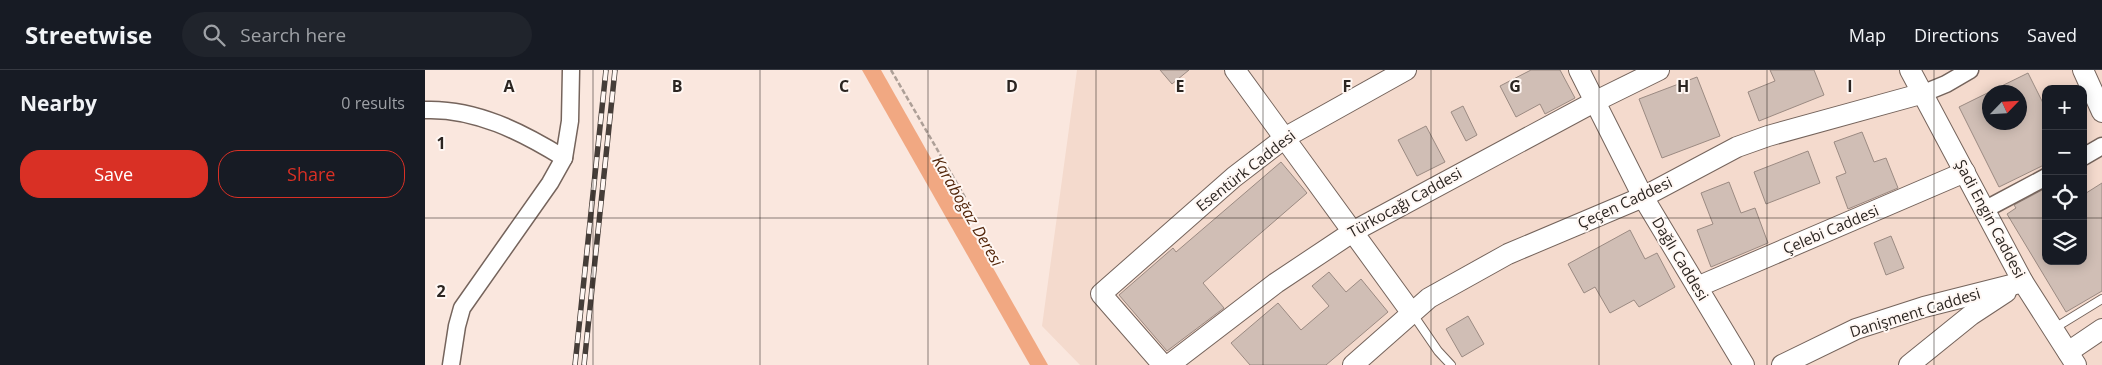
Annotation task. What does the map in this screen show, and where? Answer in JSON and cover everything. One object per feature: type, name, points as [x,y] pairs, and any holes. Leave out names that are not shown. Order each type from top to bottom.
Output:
[{"type":"street","points":[[451,365],[457,326],[463,308],[550,183],[564,158],[570,121],[571,70]]},
{"type":"street","points":[[1235,70],[1354,231],[1411,312]]},
{"type":"street","name":"Esentürk Caddesi","points":[[1163,365],[1101,294],[1234,177],[1286,138],[1406,70]]},
{"type":"street","name":"Dağlı Caddesi","points":[[1579,70],[1643,197],[1744,365]]},
{"type":"street","name":"Türkocağı Caddesi","points":[[1169,365],[1276,283],[1354,231],[1596,101],[1659,70]]},
{"type":"street","name":"Şadi Engin Caddesi","points":[[1910,70],[1924,93],[2023,282],[2072,359]]},
{"type":"street","points":[[1924,93],[1946,84],[1970,70]]},
{"type":"street","points":[[2083,70],[2102,112]]},
{"type":"street","name":"Çeçen Caddesi","points":[[1353,365],[1411,312],[1456,282],[1509,254],[1643,197],[1737,147],[1768,136],[1924,93]]},
{"type":"street","points":[[425,110],[454,110],[499,124],[539,143],[564,158]]},
{"type":"street","points":[[2087,155],[2102,146]]},
{"type":"street","name":"Çelebi Caddesi","points":[[1697,288],[1965,172]]},
{"type":"street","points":[[1984,210],[2042,179]]},
{"type":"street","points":[[1909,365],[1971,315],[2023,282]]},
{"type":"street","name":"Danişment Caddesi","points":[[1782,365],[1856,329],[1924,307],[2023,282]]},
{"type":"street","points":[[2072,359],[2102,329]]},
{"type":"lane","points":[[2053,329],[2102,299]]},
{"type":"lane","points":[[1411,312],[1429,340],[1451,365]]},
{"type":"path","points":[[891,70],[966,199]]},
{"type":"shaded area","points":[[862,70],[881,70],[1048,365],[1030,365]]},
{"type":"shaded area","points":[[1077,70],[2102,70],[2102,365],[1080,365],[1042,326]]},
{"type":"building","points":[[1160,70],[1189,70],[1172,84]]},
{"type":"building","points":[[1531,70],[1560,70],[1575,98],[1545,114],[1540,104],[1516,117],[1500,86]]},
{"type":"building","points":[[1770,70],[1814,70],[1824,95],[1759,121],[1748,92],[1775,81]]},
{"type":"building","points":[[2028,73],[2042,101],[2042,166],[1999,187],[1959,107],[1982,96],[1982,130],[2027,130],[2027,85],[2003,85]]},
{"type":"building","points":[[1697,77],[1720,136],[1662,158],[1639,99]]},
{"type":"building","points":[[1463,106],[1477,135],[1466,141],[1451,112]]},
{"type":"building","points":[[1426,126],[1445,162],[1417,176],[1398,140]]},
{"type":"building","points":[[1862,132],[1874,162],[1886,158],[1898,188],[1848,209],[1836,177],[1846,173],[1834,142]]},
{"type":"building","points":[[1808,151],[1820,183],[1766,204],[1754,172]]},
{"type":"building","points":[[1281,162],[1307,193],[1203,283],[1224,308],[1167,351],[1119,295],[1173,248],[1176,252]]},
{"type":"building","points":[[1729,182],[1741,213],[1755,208],[1768,243],[1711,267],[1697,230],[1713,224],[1701,193]]},
{"type":"building","points":[[2102,183],[2102,291],[2066,312],[2007,214],[2016,208],[2014,205],[2042,190],[2042,265],[2087,265],[2087,192]]},
{"type":"building","points":[[1630,230],[1645,259],[1657,253],[1675,287],[1639,307],[1634,300],[1610,313],[1595,287],[1584,293],[1568,264]]},
{"type":"building","points":[[1891,236],[1904,268],[1886,275],[1874,243]]},
{"type":"building","points":[[1329,272],[1346,292],[1361,279],[1388,312],[1326,365],[1250,365],[1231,343],[1278,303],[1301,330],[1329,306],[1312,286]]},
{"type":"building","points":[[1468,316],[1484,344],[1462,357],[1446,329]]},
{"type":"railway","points":[[575,365],[606,70]]},
{"type":"railway","points":[[584,365],[615,70]]},
{"type":"water label","name":"Karaboğaz Deresi","points":[[968,211]]}]
